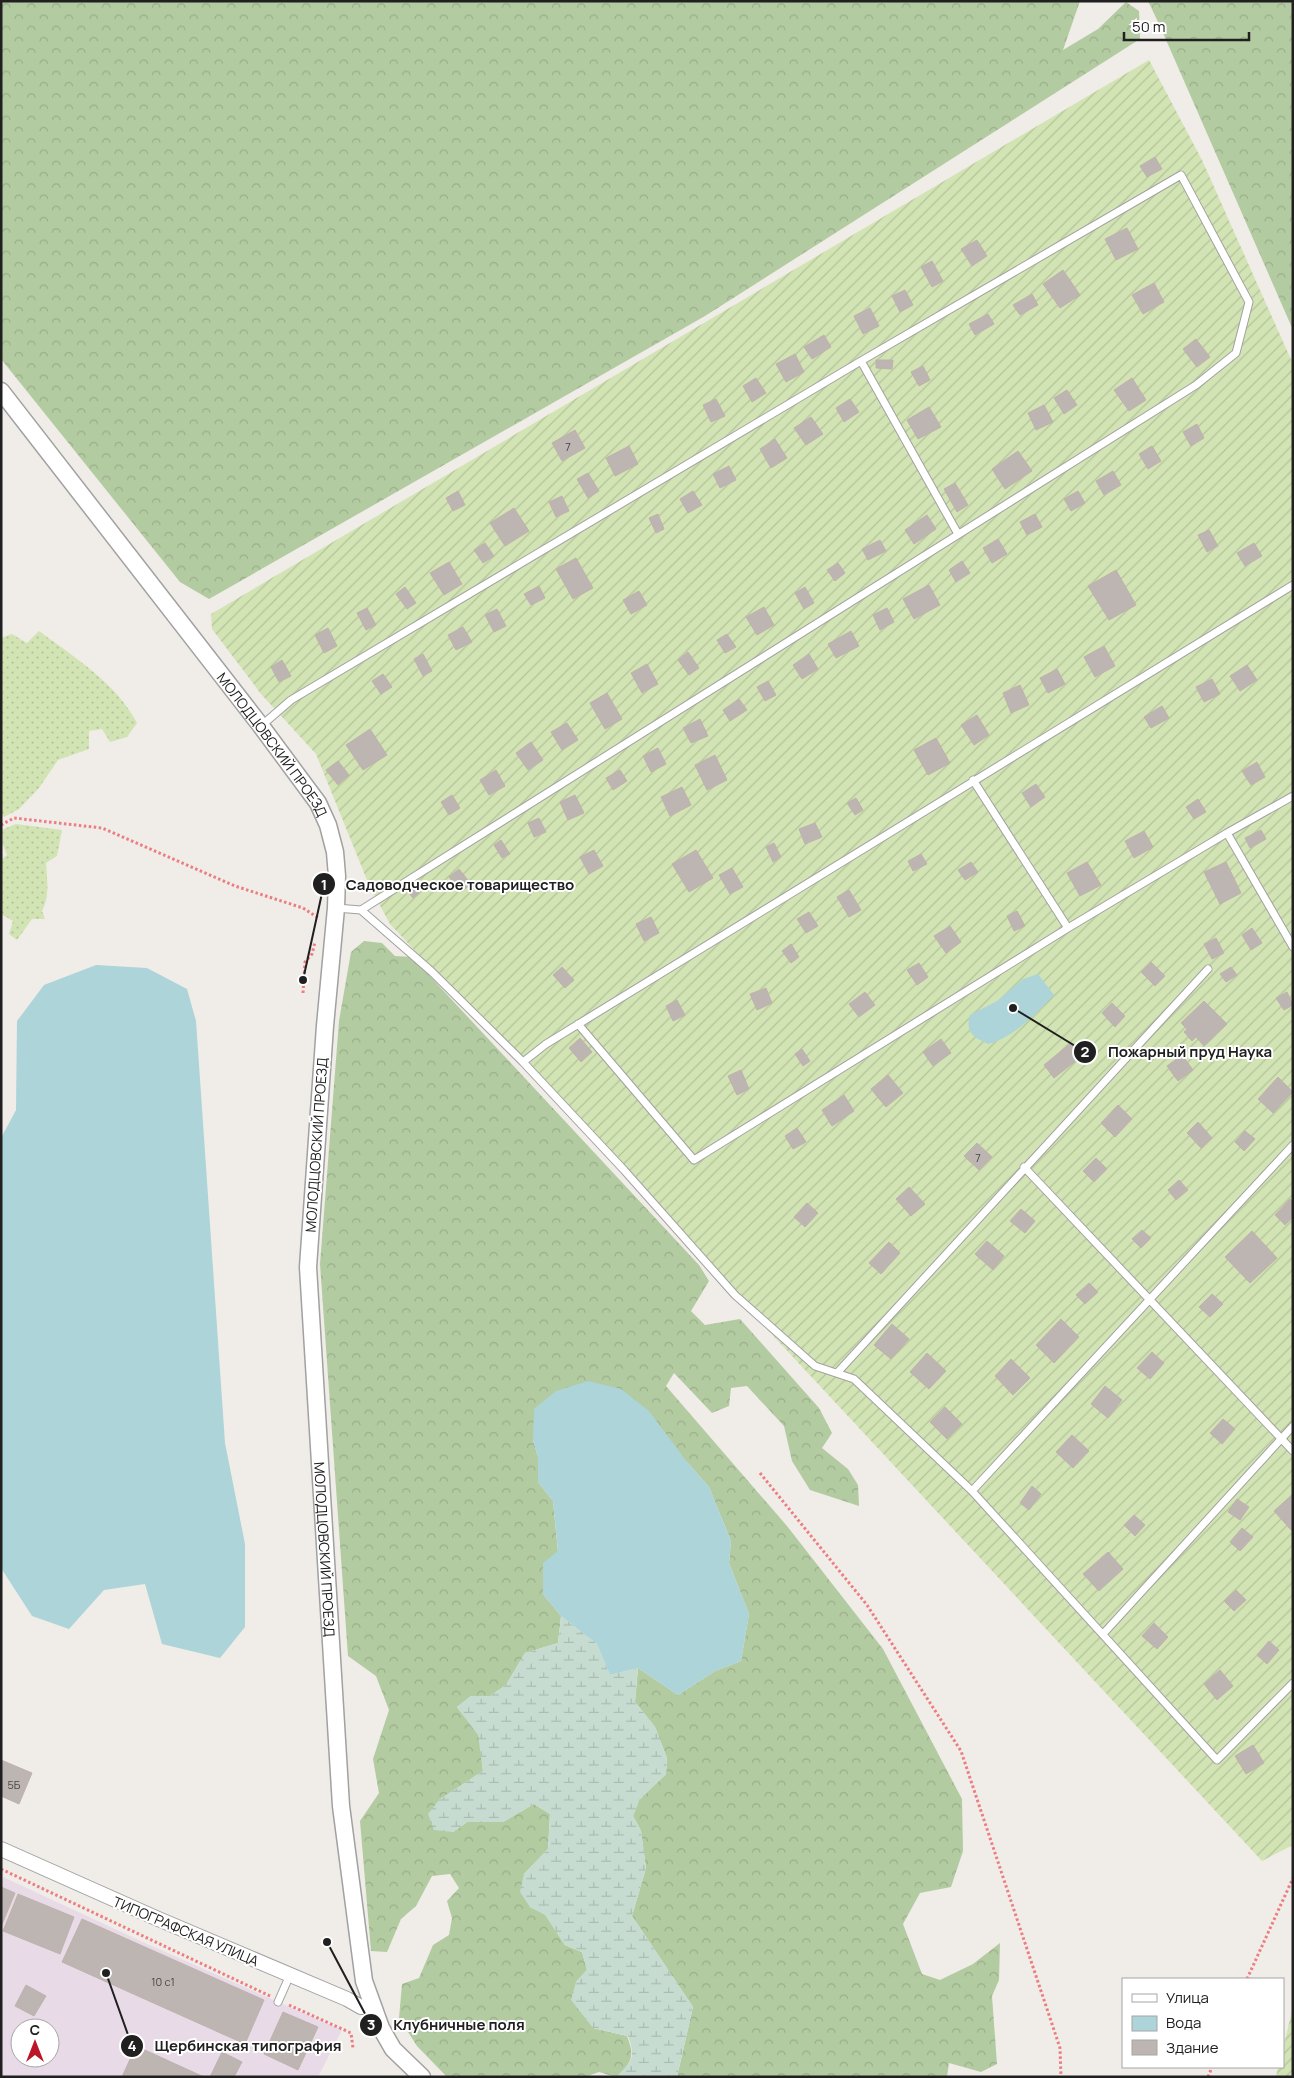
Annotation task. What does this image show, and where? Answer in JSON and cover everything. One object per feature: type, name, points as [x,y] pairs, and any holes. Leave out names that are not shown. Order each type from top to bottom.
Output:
[{"type":"street","name":"МОЛОДЦОВСКИЙ ПРОЕЗД","points":[[1,392],[261,726],[318,804],[328,825],[335,852],[337,876],[336,908],[325,1026],[308,1267],[341,1806],[364,1981],[381,2028],[406,2063],[422,2077]]},
{"type":"street","name":"ТИПОГРАФСКАЯ УЛИЦА","points":[[1,1849],[156,1918],[347,1999],[361,2007],[372,2007]]},
{"type":"lane","points":[[261,726],[291,700],[861,361],[1181,175],[1249,302],[1236,353],[1196,385],[361,910],[336,908]]},
{"type":"lane","points":[[861,361],[958,534]]},
{"type":"lane","points":[[523,1062],[546,1044],[578,1024],[1293,584]]},
{"type":"lane","points":[[973,780],[1068,928]]},
{"type":"lane","points":[[578,1024],[694,1160],[1068,928],[1293,796]]},
{"type":"lane","points":[[1227,833],[1293,948]]},
{"type":"lane","points":[[361,910],[431,972],[523,1062],[624,1170],[735,1295],[815,1366],[854,1379],[972,1491],[1217,1760],[1293,1683]]},
{"type":"lane","points":[[837,1373],[1208,969]]},
{"type":"lane","points":[[972,1491],[1293,1145]]},
{"type":"lane","points":[[1024,1168],[1293,1451]]},
{"type":"lane","points":[[1103,1634],[1293,1426]]},
{"type":"lane","points":[[278,2001],[290,1975]]},
{"type":"path","points":[[1,825],[14,818],[102,828],[235,886],[304,908],[322,920]]},
{"type":"path","points":[[303,993],[305,962],[312,954],[317,937]]},
{"type":"path","points":[[760,1473],[867,1605],[961,1751],[1060,2048],[1061,2077]]},
{"type":"path","points":[[1,1869],[278,2001],[352,2033],[353,2048]]},
{"type":"path","points":[[1247,1978],[1293,1878]]},
{"type":"shaded area","points":[[1,1876],[145,1943],[342,2030],[318,2077],[1,2077]]},
{"type":"green space","points":[[1,1],[1080,1],[1063,50],[1098,29],[1126,2],[1139,11],[1140,39],[705,316],[209,599],[180,582],[1,359]]},
{"type":"green space","points":[[1148,1],[1293,1],[1293,330],[1160,26]]},
{"type":"green space","points":[[1149,60],[1202,160],[1293,364],[1293,1845],[1262,1861],[390,924],[369,885],[316,754],[261,694],[212,629],[211,614]]},
{"type":"green space","points":[[39,631],[94,672],[118,696],[137,723],[127,737],[110,742],[102,729],[89,731],[89,749],[58,760],[39,788],[19,809],[4,817],[1,813],[1,638],[12,634],[27,643]]},
{"type":"green space","points":[[16,824],[62,830],[57,856],[46,863],[47,894],[42,911],[45,919],[32,919],[17,940],[9,934],[13,921],[1,914],[1,860],[7,855],[1,840],[1,830]]},
{"type":"green space","points":[[364,941],[382,943],[395,956],[412,957],[699,1265],[709,1281],[691,1311],[705,1325],[740,1319],[819,1408],[832,1433],[822,1448],[848,1469],[858,1485],[859,1506],[810,1490],[792,1461],[784,1426],[747,1386],[731,1388],[729,1406],[712,1413],[674,1373],[666,1386],[787,1526],[883,1649],[962,1799],[963,1851],[951,1887],[920,1893],[903,1924],[922,1974],[940,1980],[973,1964],[1000,1943],[999,1980],[992,1996],[997,2064],[981,2072],[949,2063],[947,2077],[677,2077],[693,2007],[632,1916],[646,1868],[641,1831],[633,1816],[639,1800],[666,1774],[667,1758],[655,1727],[635,1702],[638,1668],[678,1695],[715,1671],[741,1661],[749,1614],[729,1563],[731,1541],[709,1487],[687,1462],[533,1440],[538,1457],[538,1482],[553,1501],[558,1552],[543,1594],[561,1616],[558,1643],[525,1653],[506,1685],[490,1696],[471,1696],[457,1707],[479,1735],[483,1771],[439,1800],[453,1832],[467,1822],[503,1822],[534,1804],[550,1814],[548,1849],[524,1874],[530,1907],[545,1914],[565,1945],[582,1952],[587,1970],[576,1982],[593,2028],[627,2036],[631,2049],[630,2059],[626,2068],[616,2077],[599,2072],[585,2077],[447,2077],[417,2046],[399,2018],[402,1984],[419,1978],[433,1945],[449,1935],[452,1918],[447,1901],[459,1888],[450,1874],[432,1876],[416,1906],[401,1919],[387,1952],[371,1951],[360,1821],[379,1793],[373,1759],[389,1710],[376,1676],[348,1656],[320,1264],[339,1021],[351,952]]},
{"type":"green space","points":[[561,1616],[597,1644],[610,1675],[638,1668],[635,1702],[655,1727],[667,1758],[666,1774],[639,1800],[633,1816],[641,1831],[646,1868],[632,1916],[693,2007],[677,2077],[616,2077],[626,2068],[631,2059],[632,2049],[628,2036],[593,2028],[571,2000],[576,1982],[587,1970],[582,1952],[565,1945],[545,1915],[530,1907],[520,1892],[524,1874],[548,1849],[550,1814],[534,1804],[503,1822],[467,1822],[453,1832],[434,1830],[428,1814],[439,1800],[483,1771],[478,1735],[457,1707],[471,1696],[490,1696],[506,1685],[525,1653],[558,1643]]},
{"type":"green space","points":[[1293,2007],[1293,2077],[1276,2077],[1278,2068],[1284,2068],[1284,2044]]},
{"type":"water","points":[[96,965],[147,968],[187,989],[196,1021],[225,1443],[245,1544],[245,1627],[220,1658],[162,1644],[145,1584],[104,1590],[69,1629],[32,1616],[1,1568],[1,1138],[16,1110],[17,1021],[44,985]]},
{"type":"water","points":[[1038,974],[1054,995],[1032,1017],[1007,1036],[988,1044],[972,1034],[969,1027],[970,1015],[997,1001],[1023,979]]},
{"type":"water","points":[[588,1381],[621,1389],[649,1411],[687,1462],[709,1487],[731,1541],[729,1563],[749,1614],[741,1661],[715,1671],[678,1695],[638,1668],[610,1675],[597,1644],[561,1616],[543,1594],[543,1563],[558,1551],[553,1501],[538,1482],[538,1457],[533,1440],[534,1409],[556,1391]]},
{"type":"building","points":[[1155,157],[1162,169],[1147,177],[1140,166]]},
{"type":"building","points":[[1127,228],[1138,249],[1116,260],[1105,239]]},
{"type":"building","points":[[977,240],[987,256],[972,266],[961,249]]},
{"type":"building","points":[[932,261],[943,281],[932,287],[921,267]]},
{"type":"building","points":[[1063,270],[1080,295],[1060,308],[1043,284]]},
{"type":"building","points":[[1154,283],[1164,302],[1143,314],[1132,295]]},
{"type":"building","points":[[905,290],[913,305],[900,312],[892,296]]},
{"type":"building","points":[[1032,294],[1038,305],[1020,315],[1013,305]]},
{"type":"building","points":[[870,308],[879,326],[863,334],[854,316]]},
{"type":"building","points":[[988,314],[994,324],[975,335],[969,324]]},
{"type":"building","points":[[824,335],[831,347],[812,359],[804,347]]},
{"type":"building","points":[[1196,339],[1210,357],[1197,367],[1183,349]]},
{"type":"building","points":[[795,354],[804,372],[786,382],[776,364]]},
{"type":"building","points":[[876,360],[893,360],[892,369],[876,368]]},
{"type":"building","points":[[923,366],[930,380],[919,386],[911,372]]},
{"type":"building","points":[[756,378],[766,393],[752,402],[743,386]]},
{"type":"building","points":[[1132,378],[1146,400],[1129,411],[1114,390]]},
{"type":"building","points":[[1067,390],[1077,405],[1064,414],[1054,398]]},
{"type":"building","points":[[716,399],[725,416],[711,422],[703,405]]},
{"type":"building","points":[[850,399],[859,412],[844,422],[836,408]]},
{"type":"building","points":[[1044,405],[1053,422],[1036,430],[1028,413]]},
{"type":"building","points":[[929,407],[941,427],[918,439],[907,420]]},
{"type":"building","points":[[811,417],[823,434],[806,445],[794,428]]},
{"type":"building","points":[[1197,424],[1204,438],[1191,446],[1183,432]]},
{"type":"building","points":[[575,430],[585,448],[562,461],[552,443]]},
{"type":"building","points":[[775,439],[787,458],[771,468],[760,449]]},
{"type":"building","points":[[629,446],[638,464],[615,476],[606,458]]},
{"type":"building","points":[[1152,446],[1161,461],[1148,469],[1139,454]]},
{"type":"building","points":[[1018,451],[1032,471],[1005,489],[992,469]]},
{"type":"building","points":[[729,466],[736,480],[720,488],[713,474]]},
{"type":"building","points":[[1113,471],[1121,485],[1104,495],[1096,481]]},
{"type":"building","points":[[588,473],[599,491],[588,498],[577,479]]},
{"type":"building","points":[[955,483],[968,505],[957,512],[944,489]]},
{"type":"building","points":[[458,491],[465,505],[453,511],[446,498]]},
{"type":"building","points":[[693,491],[702,505],[688,513],[680,499]]},
{"type":"building","points":[[1078,491],[1085,503],[1071,511],[1064,499]]},
{"type":"building","points":[[562,496],[569,511],[556,517],[549,502]]},
{"type":"building","points":[[514,508],[529,531],[505,546],[490,523]]},
{"type":"building","points":[[658,514],[664,529],[656,533],[649,518]]},
{"type":"building","points":[[1035,514],[1042,527],[1027,535],[1020,522]]},
{"type":"building","points":[[927,515],[936,529],[914,544],[905,530]]},
{"type":"building","points":[[1209,530],[1218,546],[1207,552],[1198,535]]},
{"type":"building","points":[[998,539],[1007,554],[992,563],[983,548]]},
{"type":"building","points":[[880,540],[886,551],[868,560],[862,549]]},
{"type":"building","points":[[485,543],[494,556],[483,563],[474,550]]},
{"type":"building","points":[[1254,543],[1262,556],[1245,566],[1237,553]]},
{"type":"building","points":[[576,558],[593,588],[573,599],[556,569]]},
{"type":"building","points":[[962,561],[970,573],[956,582],[949,570]]},
{"type":"building","points":[[449,562],[462,584],[444,595],[430,573]]},
{"type":"building","points":[[838,563],[845,573],[835,581],[827,570]]},
{"type":"building","points":[[1116,570],[1136,605],[1109,620],[1088,586]]},
{"type":"building","points":[[929,585],[940,605],[914,619],[903,599]]},
{"type":"building","points":[[539,586],[545,598],[531,605],[524,594]]},
{"type":"building","points":[[405,587],[416,603],[407,609],[396,594]]},
{"type":"building","points":[[805,587],[814,603],[804,609],[795,593]]},
{"type":"building","points":[[639,591],[647,605],[631,614],[623,600]]},
{"type":"building","points":[[764,607],[774,625],[757,635],[746,617]]},
{"type":"building","points":[[367,608],[376,625],[366,630],[357,613]]},
{"type":"building","points":[[887,608],[894,622],[880,630],[873,615]]},
{"type":"building","points":[[497,609],[506,626],[494,632],[485,615]]},
{"type":"building","points":[[463,627],[472,642],[456,650],[448,635]]},
{"type":"building","points":[[328,628],[337,646],[324,653],[315,635]]},
{"type":"building","points":[[851,631],[859,646],[836,658],[828,644]]},
{"type":"building","points":[[727,634],[736,647],[725,653],[717,640]]},
{"type":"building","points":[[1104,646],[1115,666],[1095,677],[1084,657]]},
{"type":"building","points":[[688,652],[699,668],[689,675],[678,660]]},
{"type":"building","points":[[423,654],[432,671],[423,676],[414,659]]},
{"type":"building","points":[[809,654],[818,669],[802,679],[793,665]]},
{"type":"building","points":[[282,660],[291,676],[279,682],[271,667]]},
{"type":"building","points":[[647,664],[658,684],[642,693],[631,673]]},
{"type":"building","points":[[1247,665],[1257,680],[1240,691],[1230,676]]},
{"type":"building","points":[[1057,669],[1065,684],[1048,693],[1040,678]]},
{"type":"building","points":[[383,674],[392,687],[381,694],[372,681]]},
{"type":"building","points":[[1212,679],[1220,694],[1204,702],[1196,687]]},
{"type":"building","points":[[768,681],[776,695],[765,701],[757,687]]},
{"type":"building","points":[[1020,685],[1029,705],[1011,713],[1003,693]]},
{"type":"building","points":[[607,693],[622,719],[605,729],[590,703]]},
{"type":"building","points":[[739,699],[747,710],[730,721],[723,710]]},
{"type":"building","points":[[1162,706],[1169,718],[1151,728],[1144,717]]},
{"type":"building","points":[[977,715],[989,735],[974,745],[961,725]]},
{"type":"building","points":[[700,719],[708,736],[691,743],[683,728]]},
{"type":"building","points":[[567,723],[578,740],[562,750],[551,732]]},
{"type":"building","points":[[370,729],[387,755],[363,770],[346,745]]},
{"type":"building","points":[[936,738],[950,763],[928,775],[914,750]]},
{"type":"building","points":[[531,742],[543,760],[528,770],[516,753]]},
{"type":"building","points":[[658,748],[666,764],[651,772],[643,756]]},
{"type":"building","points":[[715,755],[727,780],[707,790],[695,765]]},
{"type":"building","points":[[338,761],[349,775],[338,785],[326,770]]},
{"type":"building","points":[[1257,762],[1265,777],[1251,785],[1242,771]]},
{"type":"building","points":[[496,770],[505,786],[489,795],[480,780]]},
{"type":"building","points":[[620,770],[627,781],[613,790],[606,778]]},
{"type":"building","points":[[1036,784],[1045,797],[1031,807],[1022,793]]},
{"type":"building","points":[[682,787],[691,805],[670,816],[661,797]]},
{"type":"building","points":[[452,795],[460,808],[449,815],[441,802]]},
{"type":"building","points":[[575,795],[584,813],[568,820],[560,802]]},
{"type":"building","points":[[856,798],[863,810],[855,815],[847,803]]},
{"type":"building","points":[[1198,799],[1206,812],[1194,819],[1186,807]]},
{"type":"building","points":[[539,818],[546,832],[534,837],[528,823]]},
{"type":"building","points":[[815,823],[822,837],[805,844],[799,829]]},
{"type":"building","points":[[1261,830],[1266,839],[1250,848],[1245,838]]},
{"type":"building","points":[[1144,831],[1153,847],[1134,858],[1125,841]]},
{"type":"building","points":[[501,840],[510,854],[502,858],[494,845]]},
{"type":"building","points":[[774,843],[781,857],[773,862],[766,847]]},
{"type":"building","points":[[594,850],[603,866],[589,874],[580,857]]},
{"type":"building","points":[[696,850],[713,878],[689,892],[672,864]]},
{"type":"building","points":[[921,854],[927,864],[913,871],[908,861]]},
{"type":"building","points":[[971,862],[978,872],[965,880],[958,870]]},
{"type":"building","points":[[1087,862],[1101,885],[1080,896],[1067,873]]},
{"type":"building","points":[[1226,862],[1241,893],[1220,904],[1204,872]]},
{"type":"building","points":[[732,868],[743,887],[730,894],[719,875]]},
{"type":"building","points":[[459,869],[471,884],[461,892],[449,877]]},
{"type":"building","points":[[412,884],[419,893],[413,898],[406,889]]},
{"type":"building","points":[[849,890],[861,910],[849,917],[837,897]]},
{"type":"building","points":[[1017,911],[1025,926],[1014,931],[1007,916]]},
{"type":"building","points":[[809,912],[818,926],[806,933],[797,919]]},
{"type":"building","points":[[651,917],[659,933],[644,941],[636,924]]},
{"type":"building","points":[[950,926],[961,942],[946,953],[934,936]]},
{"type":"building","points":[[1252,928],[1262,943],[1251,950],[1242,935]]},
{"type":"building","points":[[1216,938],[1224,953],[1212,959],[1204,944]]},
{"type":"building","points":[[791,944],[799,957],[791,963],[782,951]]},
{"type":"building","points":[[1151,962],[1165,976],[1155,986],[1141,972]]},
{"type":"building","points":[[919,963],[928,977],[917,985],[907,970]]},
{"type":"building","points":[[562,967],[574,980],[565,988],[553,975]]},
{"type":"building","points":[[1231,967],[1237,975],[1226,982],[1220,974]]},
{"type":"building","points":[[766,988],[772,1003],[757,1010],[750,994]]},
{"type":"building","points":[[865,992],[875,1005],[859,1017],[849,1004]]},
{"type":"building","points":[[1287,992],[1293,1005],[1284,1010],[1276,998]]},
{"type":"building","points":[[677,1000],[685,1015],[673,1021],[666,1006]]},
{"type":"building","points":[[1204,1001],[1227,1024],[1204,1046],[1196,1037],[1192,1041],[1184,1032],[1187,1029],[1181,1023]]},
{"type":"building","points":[[1112,1003],[1125,1016],[1115,1027],[1102,1013]]},
{"type":"building","points":[[580,1038],[592,1052],[581,1062],[569,1048]]},
{"type":"building","points":[[941,1039],[951,1053],[933,1066],[923,1052]]},
{"type":"building","points":[[1071,1043],[1082,1056],[1054,1078],[1044,1065]]},
{"type":"building","points":[[802,1049],[810,1061],[803,1066],[795,1054]]},
{"type":"building","points":[[1182,1055],[1193,1070],[1178,1081],[1167,1066]]},
{"type":"building","points":[[741,1070],[749,1089],[737,1095],[728,1076]]},
{"type":"building","points":[[888,1075],[903,1093],[886,1107],[871,1089]]},
{"type":"building","points":[[1278,1077],[1293,1092],[1273,1113],[1258,1099]]},
{"type":"building","points":[[844,1095],[854,1111],[832,1126],[822,1110]]},
{"type":"building","points":[[1118,1105],[1132,1119],[1115,1137],[1101,1123]]},
{"type":"building","points":[[1198,1122],[1212,1138],[1201,1148],[1187,1133]]},
{"type":"building","points":[[797,1128],[806,1142],[793,1149],[785,1136]]},
{"type":"building","points":[[1245,1131],[1255,1139],[1244,1151],[1235,1142]]},
{"type":"building","points":[[977,1143],[992,1157],[979,1170],[964,1156]]},
{"type":"building","points":[[1096,1158],[1107,1169],[1094,1182],[1083,1171]]},
{"type":"building","points":[[1179,1180],[1188,1190],[1176,1200],[1168,1190]]},
{"type":"building","points":[[909,1187],[925,1204],[911,1216],[896,1199]]},
{"type":"building","points":[[1290,1199],[1293,1202],[1293,1217],[1285,1225],[1275,1215]]},
{"type":"building","points":[[807,1203],[818,1213],[805,1227],[794,1217]]},
{"type":"building","points":[[1021,1209],[1035,1221],[1025,1233],[1010,1221]]},
{"type":"building","points":[[1142,1230],[1151,1238],[1141,1248],[1132,1239]]},
{"type":"building","points":[[1252,1231],[1277,1258],[1250,1283],[1225,1257]]},
{"type":"building","points":[[987,1241],[1004,1256],[993,1270],[975,1254]]},
{"type":"building","points":[[889,1242],[900,1253],[881,1274],[869,1263]]},
{"type":"building","points":[[1089,1283],[1098,1292],[1085,1304],[1076,1295]]},
{"type":"building","points":[[1212,1294],[1223,1304],[1210,1317],[1199,1307]]},
{"type":"building","points":[[1061,1319],[1079,1337],[1054,1363],[1036,1345]]},
{"type":"building","points":[[892,1324],[909,1339],[891,1359],[874,1345]]},
{"type":"building","points":[[1152,1352],[1164,1363],[1150,1379],[1137,1368]]},
{"type":"building","points":[[927,1353],[946,1371],[929,1389],[910,1372]]},
{"type":"building","points":[[1011,1359],[1030,1378],[1013,1395],[995,1376]]},
{"type":"building","points":[[1105,1386],[1122,1400],[1108,1418],[1091,1404]]},
{"type":"building","points":[[945,1407],[962,1424],[947,1439],[930,1422]]},
{"type":"building","points":[[1223,1419],[1235,1429],[1222,1444],[1210,1433]]},
{"type":"building","points":[[1072,1435],[1089,1451],[1073,1468],[1056,1452]]},
{"type":"building","points":[[1032,1486],[1041,1494],[1029,1510],[1020,1503]]},
{"type":"building","points":[[1293,1494],[1293,1530],[1292,1531],[1274,1511]]},
{"type":"building","points":[[1237,1499],[1249,1507],[1240,1520],[1228,1512]]},
{"type":"building","points":[[1134,1515],[1145,1525],[1135,1536],[1124,1525]]},
{"type":"building","points":[[1242,1528],[1253,1537],[1240,1551],[1230,1542]]},
{"type":"building","points":[[1108,1552],[1123,1569],[1099,1591],[1083,1574]]},
{"type":"building","points":[[1236,1590],[1246,1600],[1234,1611],[1224,1601]]},
{"type":"building","points":[[1154,1623],[1168,1637],[1157,1649],[1142,1636]]},
{"type":"building","points":[[1269,1641],[1279,1650],[1267,1664],[1257,1655]]},
{"type":"building","points":[[1220,1670],[1233,1686],[1217,1700],[1204,1684]]},
{"type":"building","points":[[1253,1745],[1264,1763],[1246,1774],[1235,1756]]},
{"type":"building","points":[[1,1760],[32,1773],[19,1804],[1,1796]]},
{"type":"building","points":[[1,1887],[15,1893],[1,1927]]},
{"type":"building","points":[[18,1894],[74,1917],[60,1954],[3,1931]]},
{"type":"building","points":[[82,1919],[264,2000],[245,2044],[62,1962]]},
{"type":"building","points":[[26,1985],[46,1996],[34,2016],[15,2006]]},
{"type":"building","points":[[283,2012],[318,2027],[298,2070],[264,2054]]},
{"type":"building","points":[[136,2046],[204,2077],[122,2077]]},
{"type":"building","points":[[222,2052],[242,2062],[234,2077],[210,2077]]},
{"type":"place","name":"Садоводческое товарищество","points":[[303,980]]},
{"type":"place","name":"Пожарный пруд Наука","points":[[1013,1008]]},
{"type":"place","name":"Клубничные поля","points":[[327,1942]]},
{"type":"place","name":"Щербинская типография","points":[[106,1973]]}]
